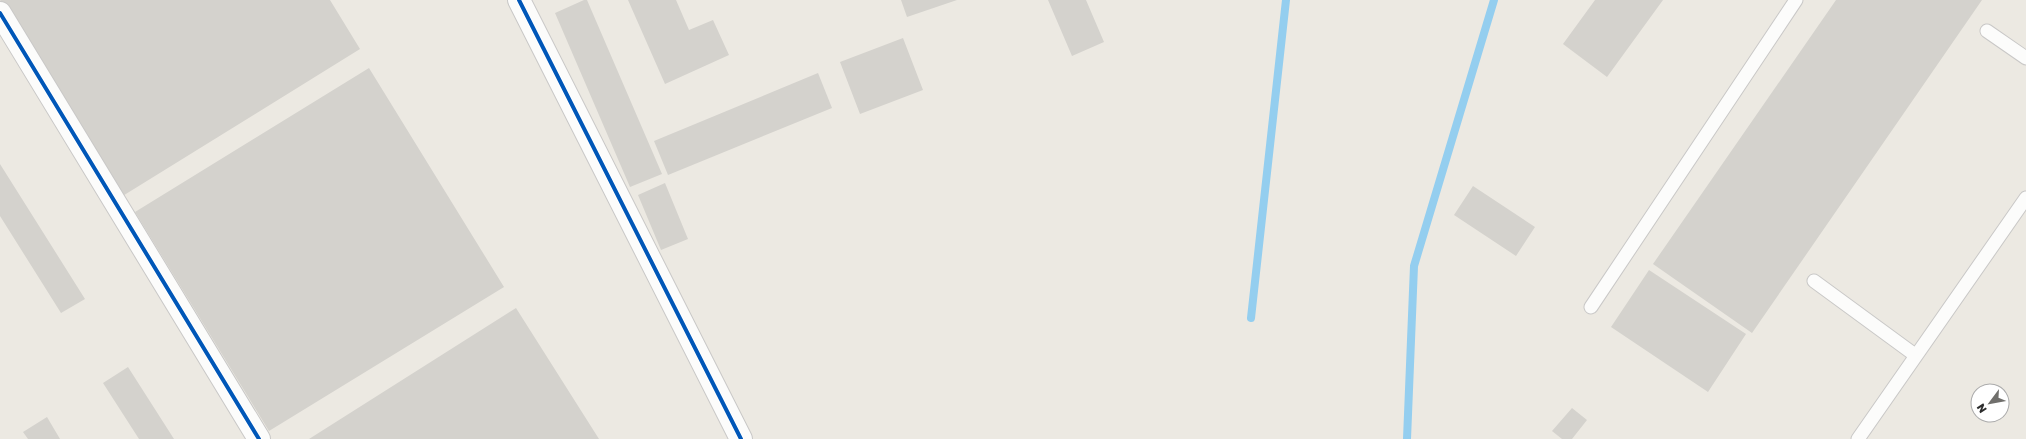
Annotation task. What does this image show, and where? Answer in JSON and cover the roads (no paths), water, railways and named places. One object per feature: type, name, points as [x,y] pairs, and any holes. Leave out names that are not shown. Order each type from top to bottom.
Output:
[{"type":"street","points":[[519,0],[740,439]]},
{"type":"street","points":[[0,13],[259,439]]},
{"type":"lane","points":[[1591,307],[1796,0]]},
{"type":"lane","points":[[1987,31],[2026,58]]},
{"type":"lane","points":[[1858,439],[1915,355],[2026,198]]},
{"type":"lane","points":[[1814,281],[1915,355]]},
{"type":"waterway","points":[[1251,318],[1286,0]]},
{"type":"waterway","points":[[1407,439],[1414,266],[1494,0]]}]
